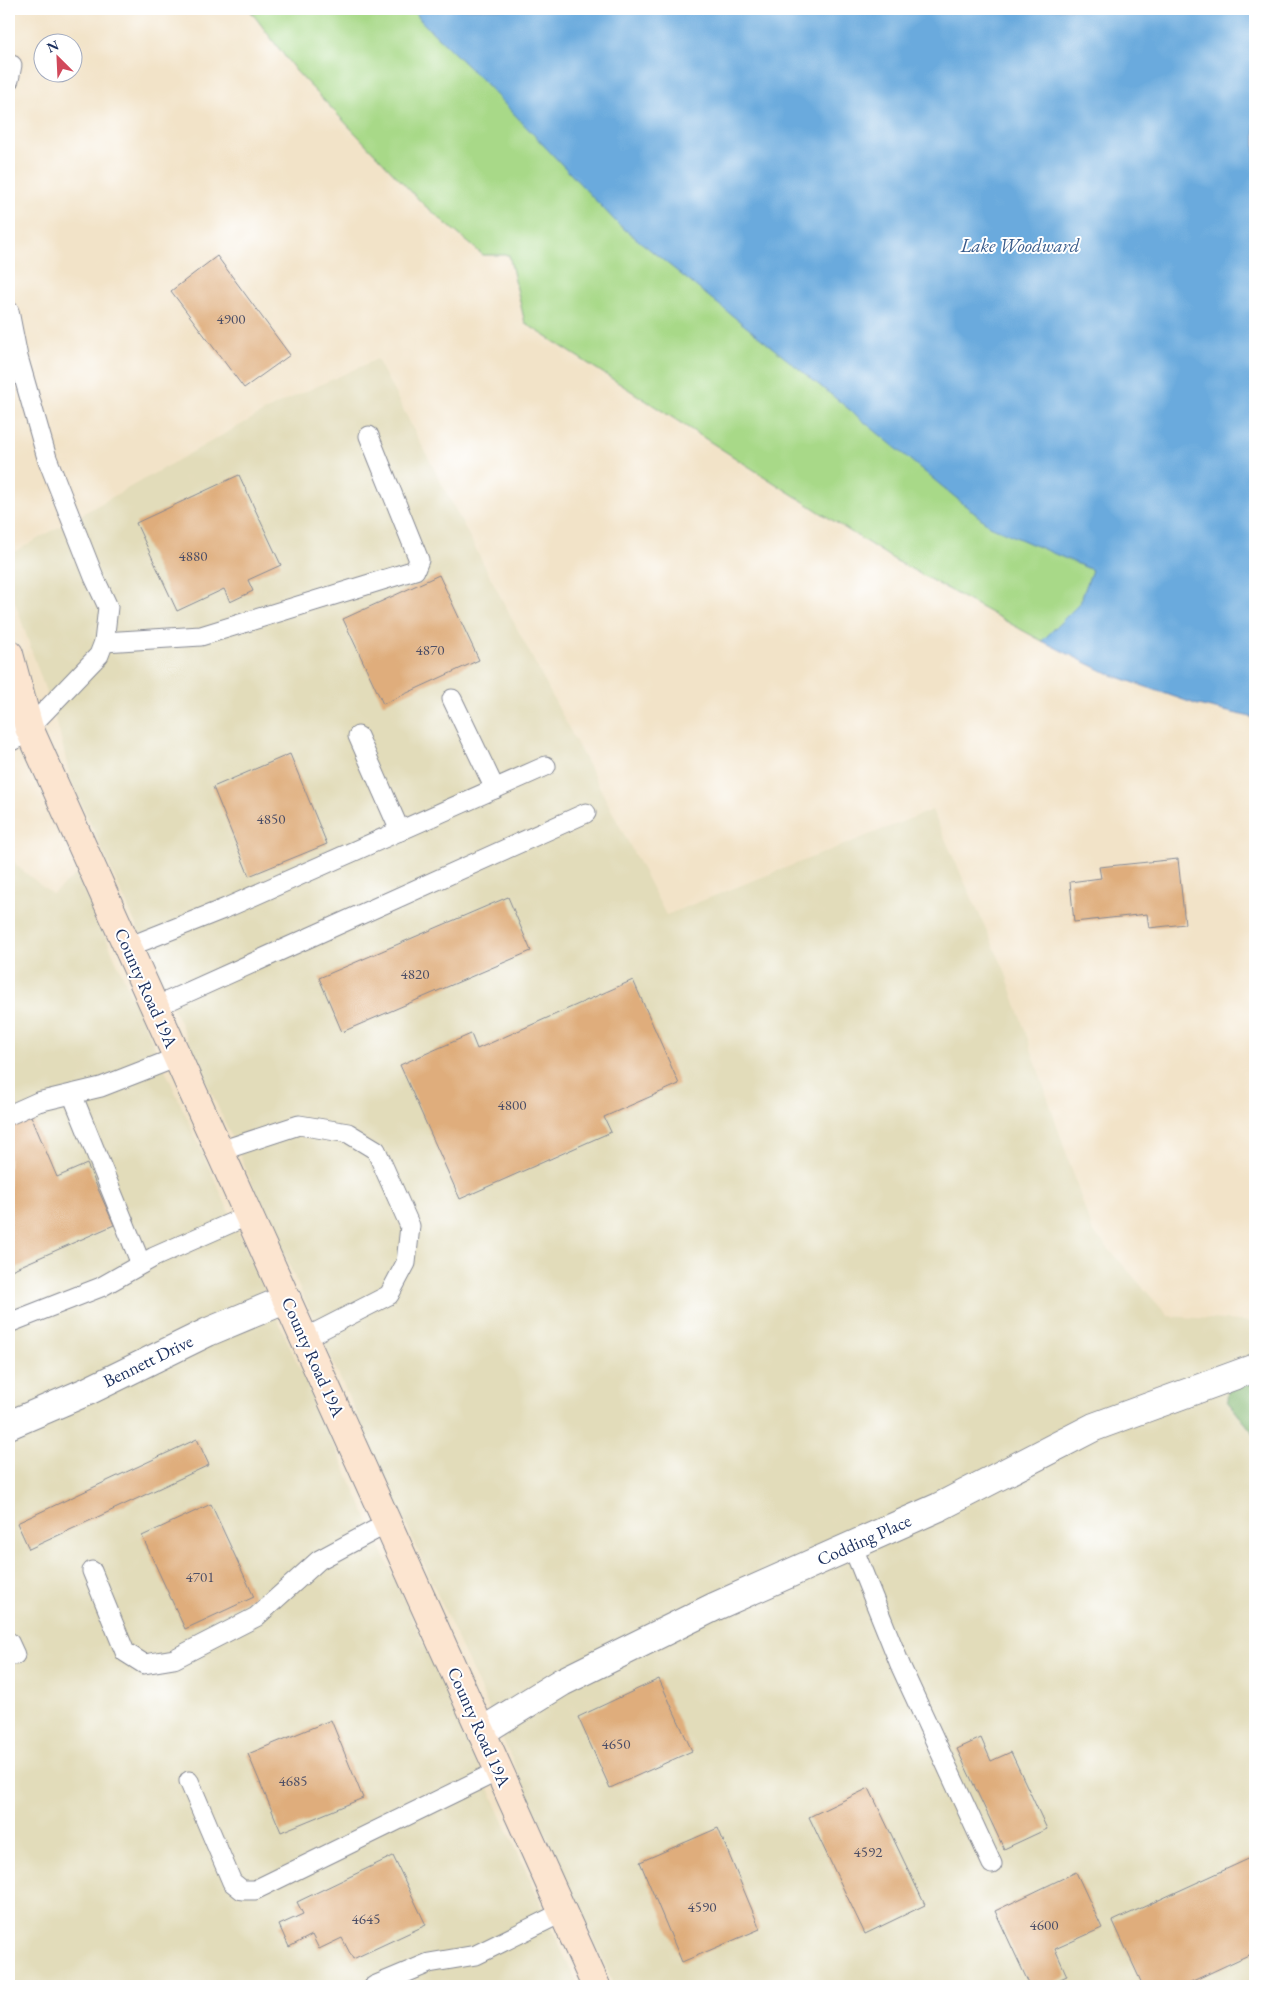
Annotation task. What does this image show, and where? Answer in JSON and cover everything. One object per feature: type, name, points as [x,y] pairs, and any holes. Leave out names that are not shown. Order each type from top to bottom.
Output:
[{"type":"main road","points":[[9,654],[19,733]]},
{"type":"main road","points":[[9,698],[19,733]]},
{"type":"main road","name":"County Road 19A","points":[[19,733],[128,947],[596,1986]]},
{"type":"street","name":"Bennett Drive","points":[[9,1425],[88,1391],[208,1332],[287,1299]]},
{"type":"street","name":"Codding Place","points":[[481,1732],[571,1678],[714,1607],[939,1507],[1094,1428],[1255,1368]]},
{"type":"lane","points":[[9,311],[18,357],[47,458],[108,607],[104,642],[99,655],[19,733]]},
{"type":"lane","points":[[104,642],[201,636],[415,570],[419,560],[369,436]]},
{"type":"lane","points":[[452,699],[495,789]]},
{"type":"lane","points":[[358,736],[400,831]]},
{"type":"lane","points":[[128,947],[226,908],[546,766]]},
{"type":"lane","points":[[155,1006],[586,814]]},
{"type":"lane","points":[[9,1115],[38,1102],[101,1087],[178,1057]]},
{"type":"lane","points":[[72,1094],[141,1264]]},
{"type":"lane","points":[[220,1151],[299,1125],[348,1132],[376,1150],[380,1158],[410,1226],[406,1263],[389,1295],[305,1338]]},
{"type":"lane","points":[[9,1323],[101,1287],[141,1264],[249,1215]]},
{"type":"lane","points":[[92,1572],[125,1652],[144,1664],[174,1659],[256,1618],[319,1560],[388,1523]]},
{"type":"lane","points":[[852,1545],[901,1667],[992,1864]]},
{"type":"lane","points":[[189,1781],[232,1882],[242,1890],[256,1890],[498,1771]]},
{"type":"lane","points":[[374,1986],[430,1963],[476,1955],[562,1913]]},
{"type":"shaded area","points":[[377,359],[666,915],[932,810],[1005,971],[1092,1230],[1168,1316],[1255,1322],[1255,1351],[1227,1401],[1255,1435],[1255,1986],[614,1986],[71,781],[58,727],[9,585],[9,555],[278,404]]},
{"type":"shaded area","points":[[9,850],[17,866],[52,894],[77,874],[578,1986],[9,1986]]},
{"type":"green space","points":[[249,9],[413,9],[422,22],[509,105],[1093,569],[1080,603],[1042,641],[893,559],[525,323],[509,255],[483,255],[423,204],[296,71]]},
{"type":"green space","points":[[1255,1351],[1255,1435],[1227,1401],[1229,1374],[1249,1361]]},
{"type":"water","name":"Lake Woodward","points":[[413,9],[1255,9],[1255,718],[1198,705],[1109,674],[1042,641],[1080,603],[1092,570],[990,526],[839,401],[618,224],[482,80],[422,22]]},
{"type":"building","points":[[217,256],[290,355],[244,388],[171,291]]},
{"type":"building","points":[[239,475],[281,565],[248,580],[253,591],[230,602],[224,589],[177,611],[136,523]]},
{"type":"building","points":[[439,575],[479,660],[383,704],[343,619]]},
{"type":"building","points":[[290,754],[327,844],[249,876],[213,787]]},
{"type":"building","points":[[1178,859],[1185,924],[1149,928],[1147,914],[1074,922],[1070,882],[1101,878],[1099,867]]},
{"type":"building","points":[[508,897],[531,951],[342,1032],[319,978]]},
{"type":"building","points":[[633,980],[679,1084],[604,1117],[611,1132],[460,1199],[400,1065],[471,1034],[477,1049]]},
{"type":"building","points":[[31,1116],[57,1177],[87,1164],[114,1225],[9,1271],[9,1125]]},
{"type":"building","points":[[197,1439],[209,1465],[29,1549],[17,1523]]},
{"type":"building","points":[[211,1504],[254,1597],[185,1629],[142,1536]]},
{"type":"building","points":[[659,1679],[692,1751],[610,1788],[578,1717]]},
{"type":"building","points":[[331,1720],[363,1798],[281,1832],[248,1754]]},
{"type":"building","points":[[981,1738],[991,1761],[1011,1752],[1047,1829],[1004,1849],[957,1749]]},
{"type":"building","points":[[869,1788],[925,1905],[865,1934],[809,1817]]},
{"type":"building","points":[[718,1828],[760,1929],[682,1962],[640,1862]]},
{"type":"building","points":[[393,1856],[426,1925],[353,1959],[342,1938],[319,1949],[312,1935],[289,1947],[279,1925],[303,1914],[297,1902]]},
{"type":"building","points":[[1255,1856],[1255,1952],[1182,1986],[1143,1986],[1113,1921]]},
{"type":"building","points":[[1076,1872],[1102,1928],[1055,1949],[1067,1976],[1045,1986],[1030,1986],[995,1911]]}]
